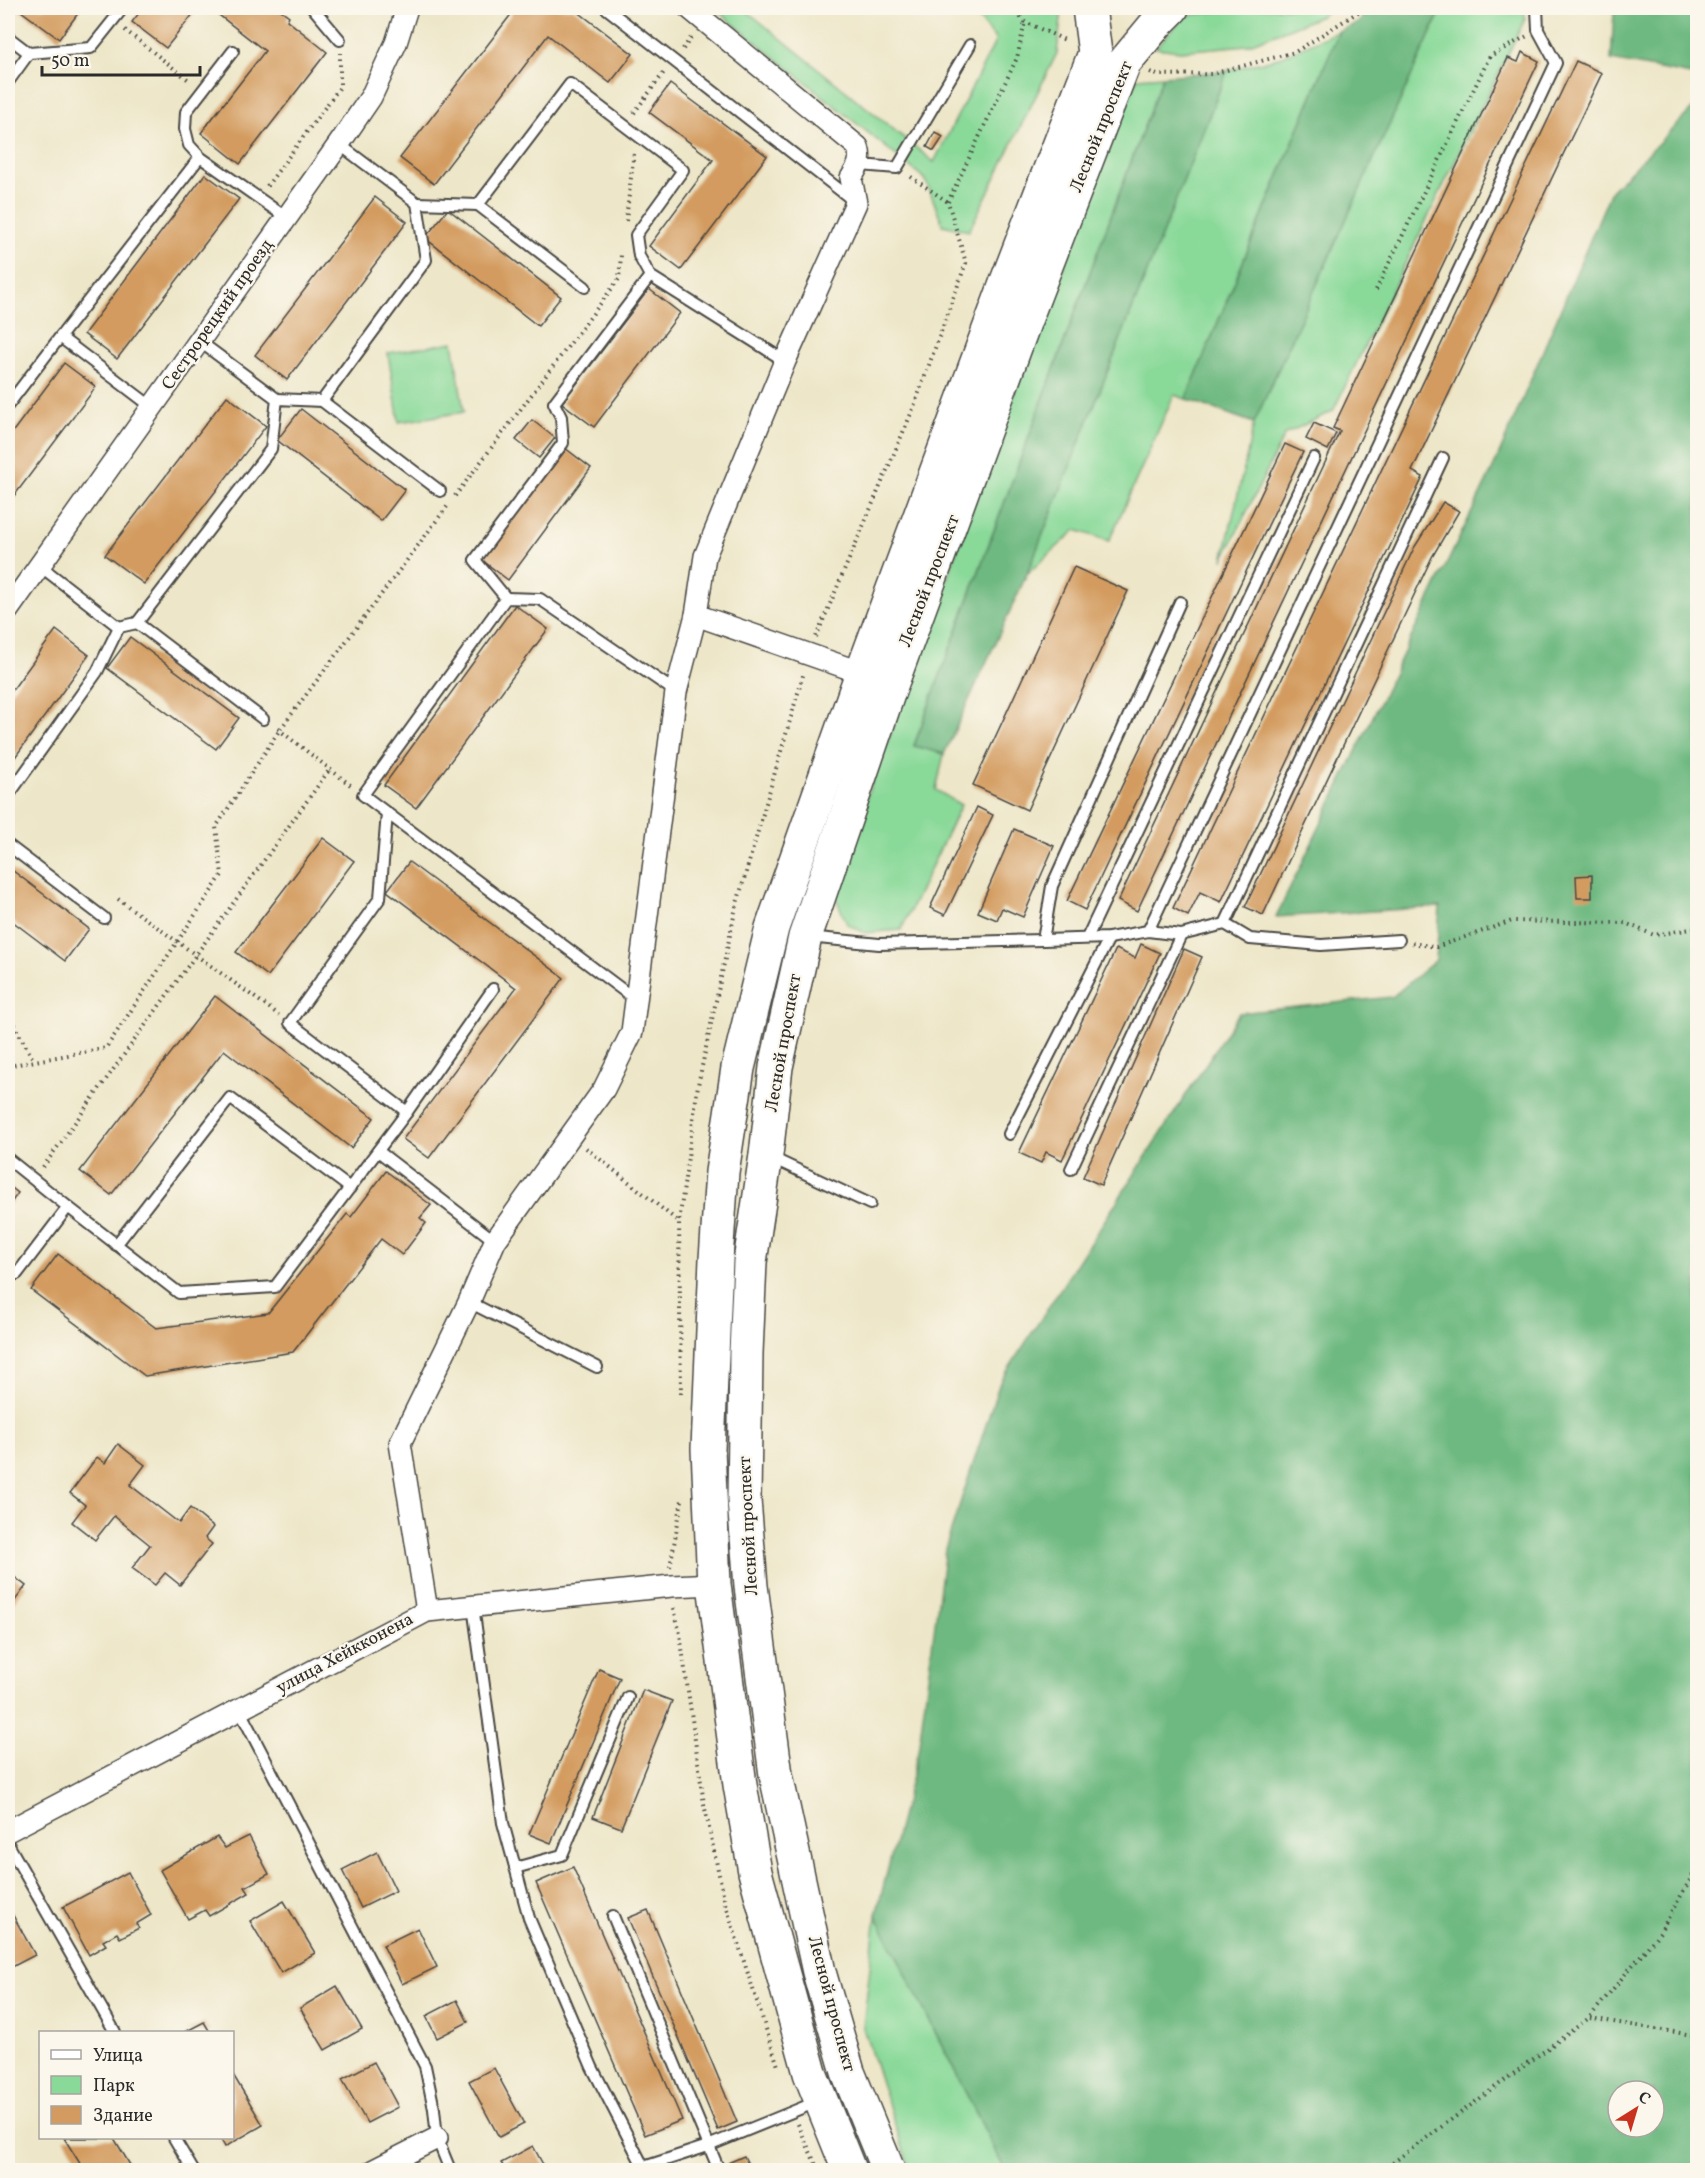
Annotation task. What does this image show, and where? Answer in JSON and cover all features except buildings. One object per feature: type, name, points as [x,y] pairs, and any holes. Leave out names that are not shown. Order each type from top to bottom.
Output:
[{"type":"main road","name":"Лесной проспект","points":[[888,2170],[848,2072],[819,1972],[776,1775],[751,1586],[744,1500],[750,1262],[776,1067],[805,937],[890,688],[1025,321],[1109,58],[1089,8]]},
{"type":"main road","name":"Лесной проспект","points":[[849,2170],[810,2073],[755,1872],[740,1785],[714,1584],[708,1449],[715,1270],[722,1172],[738,1068],[772,928],[862,673],[1007,281],[1109,58],[1157,23],[1172,8]]},
{"type":"main road","points":[[772,928],[805,937]]},
{"type":"street","name":"Сестрорецкий проезд","points":[[10,599],[39,565],[339,144],[370,96],[396,43],[407,8]]},
{"type":"street","points":[[427,1611],[400,1443],[469,1302],[495,1241],[604,1089],[632,1032],[676,692],[696,615],[705,556],[785,361],[856,203],[851,178],[860,165],[861,156],[858,147],[697,14]]},
{"type":"street","points":[[696,615],[862,673]]},
{"type":"street","name":"улица Хейкконена","points":[[8,1831],[427,1611],[672,1586],[714,1584]]},
{"type":"street","points":[[374,2170],[437,2138]]},
{"type":"lane","points":[[8,37],[29,53],[91,48],[123,8]]},
{"type":"lane","points":[[313,8],[340,40]]},
{"type":"lane","points":[[606,8],[856,203]]},
{"type":"lane","points":[[1148,931],[1556,63],[1538,30],[1537,8]]},
{"type":"lane","points":[[860,165],[897,168],[970,45]]},
{"type":"lane","points":[[233,51],[186,112],[185,129],[189,145],[200,157],[287,218]]},
{"type":"lane","points":[[8,82],[29,53]]},
{"type":"lane","points":[[478,205],[570,84],[683,170],[636,235],[639,256],[650,276],[785,361]]},
{"type":"lane","points":[[339,144],[417,203],[478,205],[585,287]]},
{"type":"lane","points":[[8,405],[200,157]]},
{"type":"lane","points":[[322,401],[426,260],[417,203]]},
{"type":"lane","points":[[650,276],[554,403],[561,417],[563,443],[475,560],[506,598],[540,599],[676,692]]},
{"type":"lane","points":[[60,337],[152,407]]},
{"type":"lane","points":[[199,341],[277,399],[322,401],[440,491]]},
{"type":"lane","points":[[119,627],[137,623],[271,449],[277,399]]},
{"type":"lane","points":[[1087,938],[1314,458]]},
{"type":"lane","points":[[1225,924],[1443,458]]},
{"type":"lane","points":[[39,565],[119,627]]},
{"type":"lane","points":[[506,598],[363,795],[636,1000]]},
{"type":"lane","points":[[1043,940],[1052,886],[1180,602]]},
{"type":"lane","points":[[137,623],[263,718]]},
{"type":"lane","points":[[8,796],[97,672],[119,627]]},
{"type":"lane","points":[[387,813],[380,898],[290,1023],[407,1112]]},
{"type":"lane","points":[[8,845],[104,918]]},
{"type":"lane","points":[[805,937],[879,944],[1109,938],[1148,931],[1181,936],[1225,924],[1250,939],[1321,945],[1399,940]]},
{"type":"lane","points":[[1071,1169],[1181,936]]},
{"type":"lane","points":[[1009,1134],[1109,938]]},
{"type":"lane","points":[[8,1159],[179,1293],[275,1287],[407,1112],[493,989]]},
{"type":"lane","points":[[116,1245],[230,1098],[350,1188]]},
{"type":"lane","points":[[378,1151],[495,1241]]},
{"type":"lane","points":[[766,1155],[870,1204]]},
{"type":"lane","points":[[8,1267],[17,1274],[68,1207]]},
{"type":"lane","points":[[469,1302],[597,1367]]},
{"type":"lane","points":[[473,1606],[503,1823],[529,1918],[588,2056],[645,2169],[708,2146],[819,2100]]},
{"type":"lane","points":[[515,1868],[562,1855],[628,1697]]},
{"type":"lane","points":[[239,1709],[425,2066],[434,2109],[437,2138],[450,2170]]},
{"type":"lane","points":[[8,1844],[114,2031]]},
{"type":"lane","points":[[613,1916],[719,2170]]},
{"type":"lane","points":[[175,2139],[193,2170]]},
{"type":"path","points":[[1012,8],[1025,22],[1109,58],[1157,75],[1212,74],[1295,52],[1362,8]]},
{"type":"path","points":[[625,223],[635,146],[625,125],[674,60],[697,14]]},
{"type":"path","points":[[113,21],[202,91]]},
{"type":"path","points":[[897,168],[948,202],[1017,58],[1025,22]]},
{"type":"path","points":[[1376,290],[1490,56],[1538,30]]},
{"type":"path","points":[[259,198],[340,87],[340,40]]},
{"type":"path","points":[[8,1066],[106,1048],[222,875],[216,827],[279,731],[619,279],[623,246]]},
{"type":"path","points":[[263,718],[363,795]]},
{"type":"path","points":[[34,1180],[330,769]]},
{"type":"path","points":[[118,898],[290,1023]]},
{"type":"path","points":[[1399,940],[1436,947],[1512,921],[1624,923],[1654,935],[1698,928]]},
{"type":"path","points":[[8,1014],[34,1061]]},
{"type":"path","points":[[572,1136],[679,1222]]},
{"type":"path","points":[[669,1570],[683,1498]]},
{"type":"path","points":[[1383,2170],[1589,2018],[1660,1932],[1698,1866]]},
{"type":"path","points":[[1589,2018],[1698,2036]]},
{"type":"green space","points":[[714,8],[743,8],[934,162],[996,40],[971,8],[1061,8],[1062,10],[1057,53],[969,231],[943,225],[925,179]]},
{"type":"green space","points":[[1238,8],[1331,8],[1321,16],[1247,45],[1181,51],[1155,48],[1185,16]]},
{"type":"green space","points":[[1370,8],[1442,8],[1254,423],[1186,399],[1339,31],[1358,23]]},
{"type":"green space","points":[[1442,8],[1524,8],[1525,19],[1333,411],[1285,434],[1223,560],[1254,423]]},
{"type":"green space","points":[[1612,8],[1697,8],[1697,76],[1611,60],[1614,13]]},
{"type":"green space","points":[[1339,31],[1186,399],[1174,395],[1109,541],[1076,530],[1027,574],[1227,71],[1278,58]]},
{"type":"green space","points":[[1227,71],[1027,574],[944,754],[914,746],[1163,76]]},
{"type":"green space","points":[[1163,76],[914,745],[944,754],[936,790],[961,805],[901,930],[865,933],[847,924],[832,889],[1015,391],[1137,78]]},
{"type":"green space","points":[[1697,104],[1697,2170],[1005,2170],[876,1915],[918,1752],[945,1549],[1000,1382],[1239,1013],[1392,997],[1436,960],[1440,907],[1276,917],[1494,466],[1611,191]]},
{"type":"green space","points":[[453,342],[464,412],[399,422],[388,353]]},
{"type":"green space","points":[[876,1915],[1005,2170],[910,2170],[863,2028]]}]
